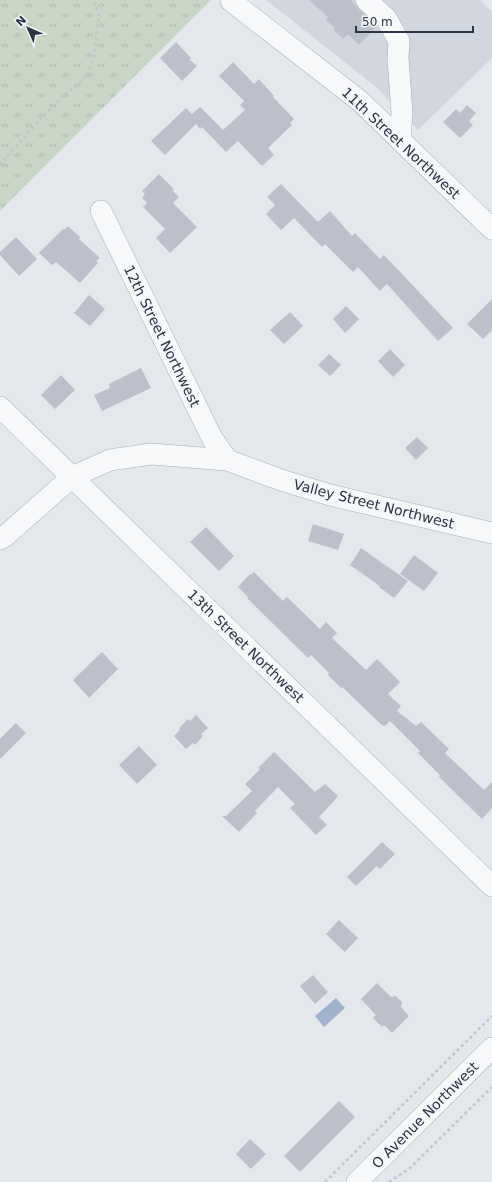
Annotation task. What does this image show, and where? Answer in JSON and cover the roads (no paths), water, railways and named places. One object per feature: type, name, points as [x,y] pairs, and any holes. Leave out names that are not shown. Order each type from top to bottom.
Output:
[{"type":"street","points":[[366,0],[386,18],[399,41],[398,58],[402,113],[400,139]]},
{"type":"street","name":"11th Street Northwest","points":[[245,5],[360,101],[492,229]]},
{"type":"street","name":"12th Street Northwest","points":[[101,211],[212,438],[227,460]]},
{"type":"street","name":"13th Street Northwest","points":[[0,407],[492,886]]},
{"type":"street","name":"Valley Street Northwest","points":[[0,539],[72,477],[110,460],[151,454],[227,460],[281,480],[330,495],[492,533]]},
{"type":"street","name":"O Avenue Northwest","points":[[357,1182],[492,1048]]},
{"type":"water","points":[[336,998],[345,1008],[324,1027],[315,1016]]}]
